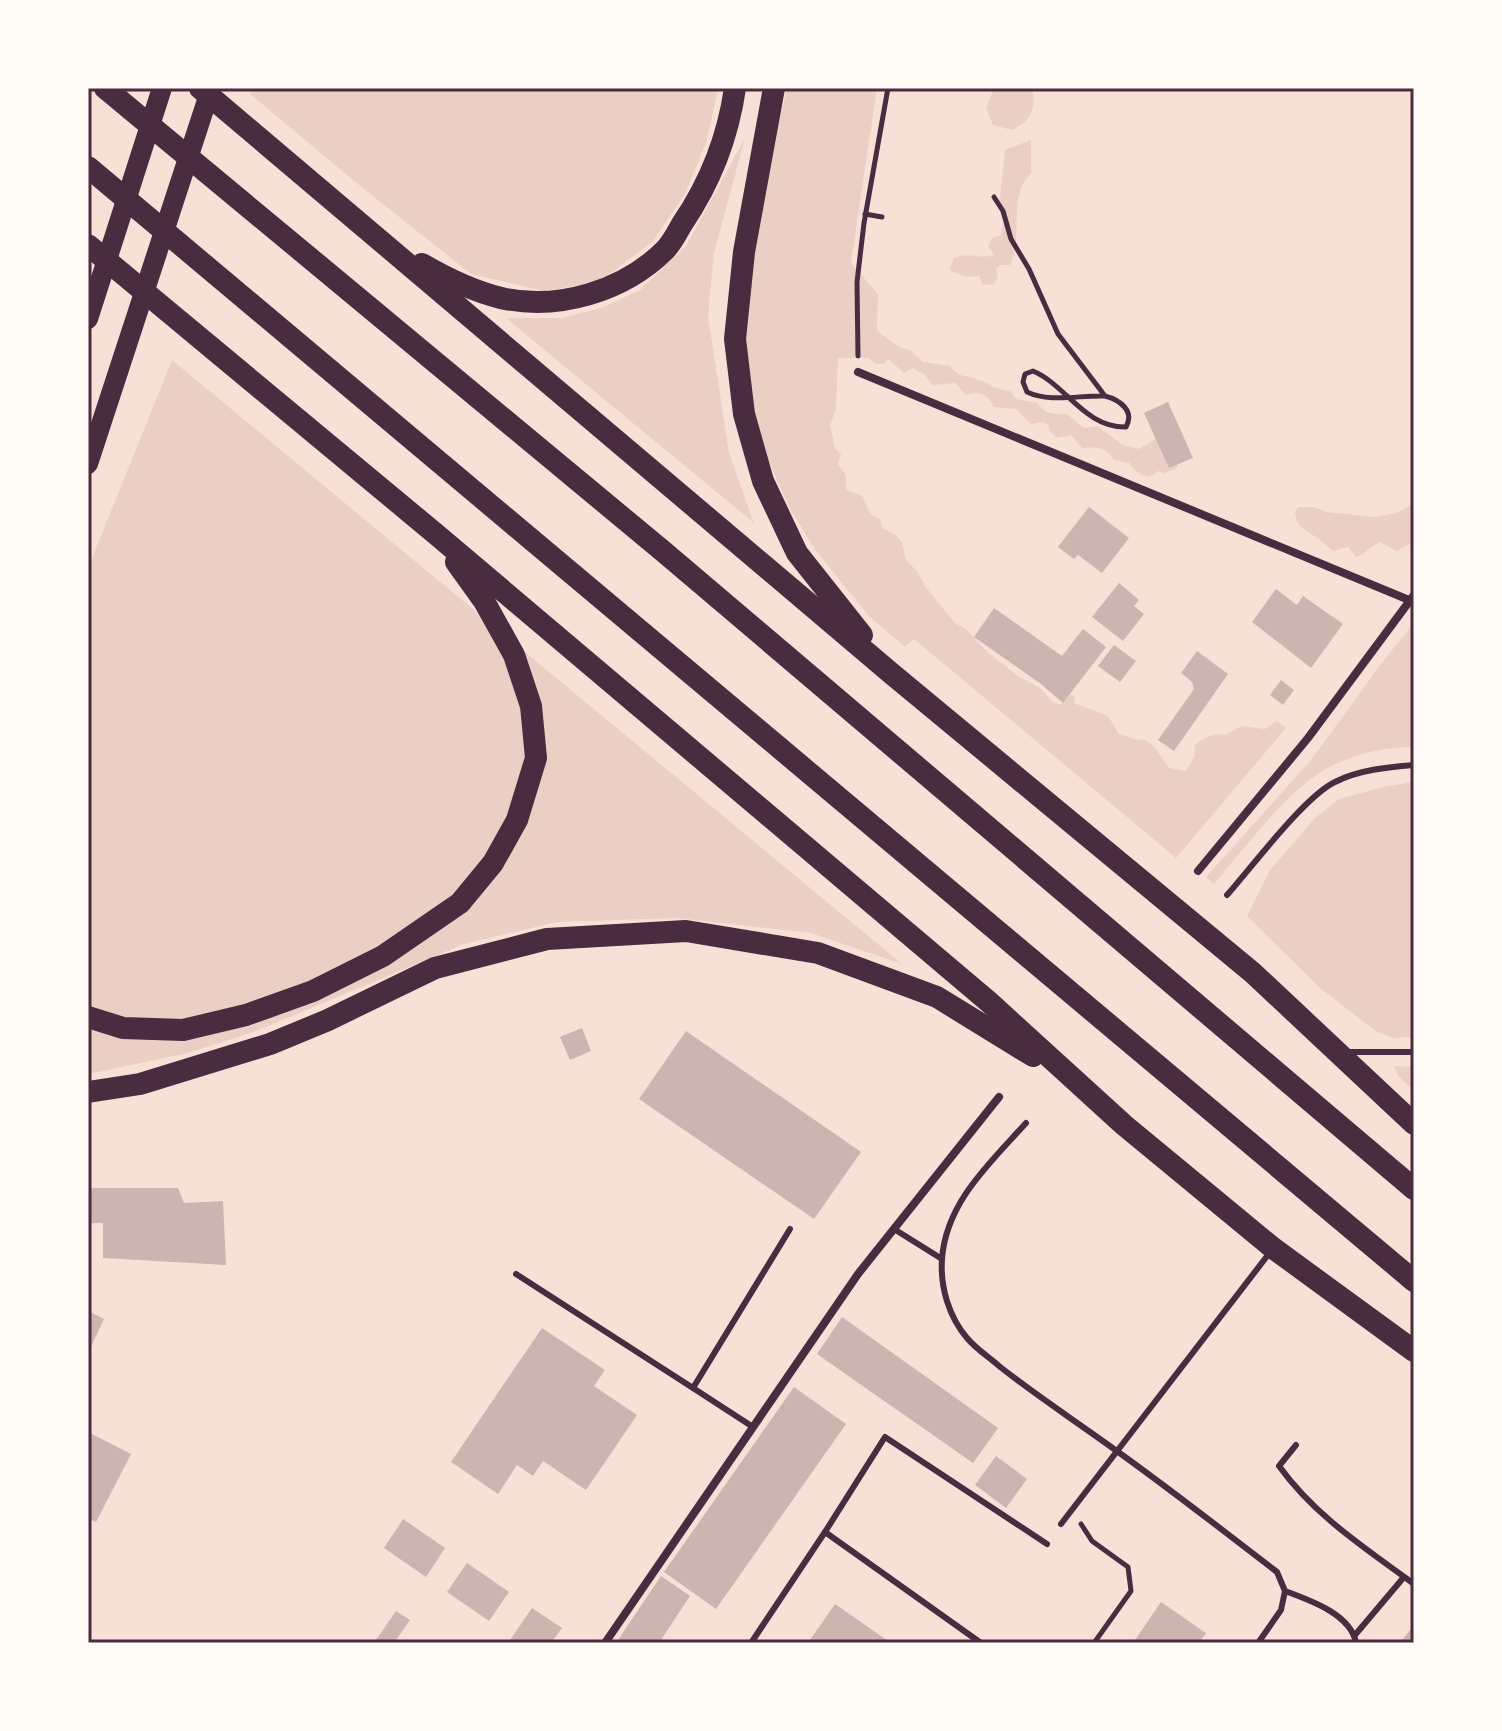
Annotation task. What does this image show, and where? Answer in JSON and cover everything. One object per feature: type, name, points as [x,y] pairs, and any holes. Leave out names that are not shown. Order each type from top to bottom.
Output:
[{"type":"highway","points":[[105,88],[664,552],[1414,1189]]},
{"type":"highway","points":[[88,319],[162,88]]},
{"type":"highway","points":[[200,88],[892,674],[1253,973],[1414,1124]]},
{"type":"highway","points":[[88,464],[211,88]]},
{"type":"highway","points":[[376,237],[443,276],[503,298],[562,301],[618,284],[666,249],[699,200],[721,149],[735,88]]},
{"type":"highway","points":[[774,88],[744,252],[735,339],[744,414],[763,481],[797,553],[892,674]]},
{"type":"highway","points":[[88,167],[1414,1281]]},
{"type":"highway","points":[[88,245],[437,535],[1030,1054],[1124,1125],[1273,1248],[1414,1351]]},
{"type":"highway","points":[[88,1017],[123,1028],[183,1030],[246,1015],[313,991],[383,956],[460,903],[493,863],[517,820],[536,758],[531,706],[514,655],[484,601],[437,535]]},
{"type":"highway","points":[[88,1092],[140,1084],[270,1044],[328,1020],[435,968],[547,939],[686,931],[818,953],[982,1011]]},
{"type":"street","points":[[858,372],[1411,598],[1308,738],[1198,871]]},
{"type":"street","points":[[605,1643],[858,1274],[999,1097]]},
{"type":"lane","points":[[1227,895],[1305,807],[1334,782],[1384,767],[1414,765]]},
{"type":"lane","points":[[1338,1051],[1414,1052]]},
{"type":"lane","points":[[1026,1123],[978,1176],[959,1203],[948,1229],[942,1259],[943,1288],[952,1316],[968,1340],[1020,1382],[1277,1572],[1285,1591],[1281,1610],[1258,1643]]},
{"type":"lane","points":[[693,1388],[790,1229]]},
{"type":"lane","points":[[894,1229],[942,1259]]},
{"type":"lane","points":[[1061,1524],[1273,1248]]},
{"type":"lane","points":[[516,1274],[753,1427]]},
{"type":"lane","points":[[751,1643],[885,1437],[1047,1544]]},
{"type":"lane","points":[[1296,1445],[1279,1466],[1298,1492],[1344,1534],[1414,1584]]},
{"type":"lane","points":[[825,1532],[981,1643]]},
{"type":"lane","points":[[1355,1635],[1404,1577]]},
{"type":"lane","points":[[1285,1591],[1325,1606],[1355,1635],[1356,1643]]},
{"type":"path","points":[[858,372],[857,282],[865,214],[888,88]]},
{"type":"path","points":[[994,197],[1058,334],[1105,396]]},
{"type":"path","points":[[865,214],[882,217]]},
{"type":"path","points":[[1105,396],[1065,397],[1039,397],[1027,392],[1023,382],[1025,374],[1033,371],[1042,374],[1065,397],[1103,423],[1126,427],[1130,415],[1124,406],[1116,399],[1105,396]]},
{"type":"path","points":[[1072,1509],[1092,1541],[1128,1567],[1131,1591],[1094,1643]]},
{"type":"shaded area","points":[[252,88],[718,88],[707,140],[685,194],[653,241],[613,272],[587,284],[544,291],[471,274],[250,94]]},
{"type":"shaded area","points":[[787,88],[877,88],[851,263],[878,294],[877,331],[911,351],[923,362],[950,366],[960,375],[1010,391],[1016,399],[1037,403],[1046,412],[1067,414],[1084,428],[1097,426],[1123,445],[1139,449],[1155,439],[1165,440],[1180,460],[1176,469],[1164,473],[1158,471],[1150,477],[1135,471],[1130,463],[1114,460],[1104,450],[1082,448],[1071,435],[1057,438],[1049,430],[1049,425],[1043,422],[1031,424],[1016,409],[994,407],[982,394],[965,395],[956,383],[933,385],[925,375],[913,368],[904,373],[888,359],[884,364],[875,364],[869,358],[838,358],[836,410],[830,425],[835,448],[841,454],[838,464],[846,475],[846,489],[862,496],[871,515],[880,519],[883,528],[896,535],[902,542],[906,560],[918,572],[925,586],[955,623],[966,629],[987,652],[1018,676],[1040,688],[1053,702],[1060,705],[1070,695],[1075,696],[1074,703],[1108,716],[1119,734],[1145,740],[1154,746],[1169,768],[1186,771],[1195,756],[1194,746],[1202,739],[1225,735],[1242,726],[1265,729],[1277,721],[1286,728],[1176,858],[914,639],[905,647],[869,616],[816,551],[789,507],[767,457],[754,413],[743,325],[760,203]]},
{"type":"shaded area","points":[[994,88],[1032,88],[1031,114],[1012,130],[993,125],[986,108]]},
{"type":"shaded area","points":[[745,138],[714,253],[708,316],[729,453],[754,523],[506,318],[562,318],[604,307],[640,290],[686,246]]},
{"type":"shaded area","points":[[1031,140],[1031,173],[1020,193],[1016,242],[1010,265],[1000,265],[996,269],[998,277],[994,284],[983,285],[979,276],[967,277],[949,270],[954,258],[960,256],[994,255],[988,246],[992,238],[1001,235],[1004,221],[999,208],[1005,150]]},
{"type":"shaded area","points":[[172,360],[902,964],[811,933],[677,918],[557,922],[464,944],[254,1032],[184,1054],[88,1074],[88,568]]},
{"type":"shaded area","points":[[1414,503],[1414,542],[1397,551],[1380,542],[1356,557],[1348,547],[1333,551],[1305,530],[1298,522],[1295,511],[1299,507],[1315,507],[1326,512],[1374,517],[1396,513]]},
{"type":"shaded area","points":[[1414,623],[1414,747],[1362,754],[1315,776],[1275,812],[1214,884],[1206,877],[1311,760]]},
{"type":"shaded area","points":[[1414,782],[1414,1037],[1392,1038],[1374,1030],[1319,987],[1247,916],[1270,870],[1315,818],[1339,799]]},
{"type":"shaded area","points":[[1394,1066],[1414,1067],[1414,1091],[1398,1076]]},
{"type":"building","points":[[1168,402],[1193,458],[1169,468],[1144,413]]},
{"type":"building","points":[[1089,507],[1129,538],[1102,573],[1078,555],[1074,559],[1058,547]]},
{"type":"building","points":[[1119,583],[1139,600],[1134,606],[1144,614],[1123,641],[1092,617]]},
{"type":"building","points":[[1276,589],[1297,605],[1303,596],[1343,624],[1311,668],[1252,622]]},
{"type":"building","points":[[994,608],[1062,656],[1083,629],[1106,647],[1063,703],[974,637]]},
{"type":"building","points":[[1114,645],[1136,661],[1120,682],[1098,666]]},
{"type":"building","points":[[1197,651],[1228,674],[1174,751],[1158,740],[1194,689],[1192,682],[1181,673]]},
{"type":"building","points":[[1281,680],[1294,690],[1283,705],[1270,695]]},
{"type":"building","points":[[582,1028],[591,1051],[570,1060],[560,1037]]},
{"type":"building","points":[[686,1031],[861,1152],[814,1219],[639,1099]]},
{"type":"building","points":[[88,1188],[178,1188],[184,1203],[223,1201],[226,1265],[103,1258],[103,1223],[88,1223]]},
{"type":"building","points":[[88,1311],[104,1319],[88,1353]]},
{"type":"building","points":[[842,1317],[998,1428],[973,1463],[817,1354]]},
{"type":"building","points":[[542,1328],[605,1370],[594,1386],[637,1415],[586,1490],[543,1461],[533,1476],[517,1465],[498,1494],[451,1462]]},
{"type":"building","points":[[794,1387],[846,1424],[716,1609],[664,1572]]},
{"type":"building","points":[[88,1432],[131,1454],[96,1522],[88,1519]]},
{"type":"building","points":[[996,1456],[1027,1479],[1006,1508],[975,1485]]},
{"type":"building","points":[[403,1519],[445,1548],[426,1577],[384,1548]]},
{"type":"building","points":[[467,1563],[509,1592],[489,1621],[447,1592]]},
{"type":"building","points":[[661,1576],[690,1596],[659,1643],[616,1643]]},
{"type":"building","points":[[1161,1602],[1206,1633],[1199,1643],[1133,1643]]},
{"type":"building","points":[[835,1604],[891,1643],[808,1643]]},
{"type":"building","points":[[532,1608],[562,1628],[551,1643],[508,1643]]},
{"type":"building","points":[[396,1611],[410,1620],[394,1643],[374,1643]]},
{"type":"building","points":[[1414,1625],[1414,1643],[1400,1643]]}]
